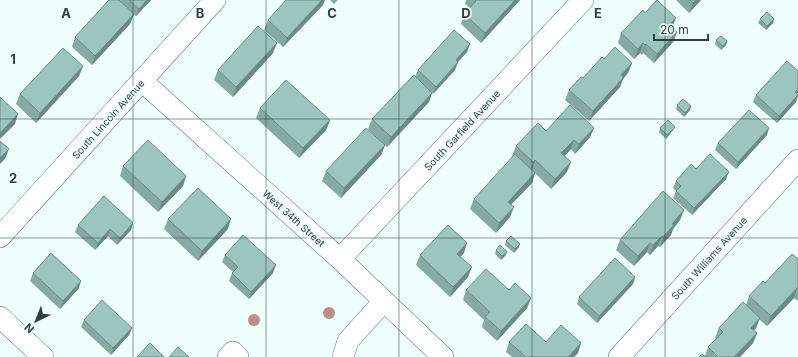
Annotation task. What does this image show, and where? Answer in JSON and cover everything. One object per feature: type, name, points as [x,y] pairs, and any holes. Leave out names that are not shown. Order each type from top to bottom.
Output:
[{"type":"street","name":"South Lincoln Avenue","points":[[0,237],[215,0]]},
{"type":"street","name":"South Garfield Avenue","points":[[340,259],[583,0]]},
{"type":"street","name":"West 34th Street","points":[[142,81],[340,259],[443,357]]},
{"type":"street","name":"South Williams Avenue","points":[[619,357],[798,160]]},
{"type":"street","points":[[343,357],[348,341],[384,300]]},
{"type":"street","points":[[0,317],[43,357]]},
{"type":"street","points":[[228,357],[233,352],[238,357]]},
{"type":"building","points":[[109,0],[119,0],[134,14],[95,56],[75,37]]},
{"type":"building","points":[[129,0],[147,0],[139,9]]},
{"type":"building","points":[[286,0],[322,0],[287,38],[268,20]]},
{"type":"building","points":[[475,0],[515,0],[485,33],[464,14],[476,1]]},
{"type":"building","points":[[657,0],[676,18],[669,25],[677,32],[657,54],[643,43],[638,49],[621,33],[643,10],[645,13]]},
{"type":"building","points":[[767,12],[774,19],[767,26],[760,19]]},
{"type":"building","points":[[258,26],[277,43],[236,87],[218,70]]},
{"type":"building","points":[[454,30],[470,44],[456,60],[458,62],[436,87],[418,70]]},
{"type":"building","points":[[721,36],[727,41],[723,46],[716,40]]},
{"type":"building","points":[[615,47],[632,63],[621,75],[623,78],[593,111],[569,90],[581,77],[583,78],[602,57],[604,59]]},
{"type":"building","points":[[63,48],[83,66],[40,113],[20,94]]},
{"type":"building","points":[[787,61],[798,71],[798,89],[795,92],[798,95],[779,116],[756,95]]},
{"type":"building","points":[[414,75],[432,93],[391,137],[372,119]]},
{"type":"building","points":[[286,80],[330,120],[303,148],[260,108]]},
{"type":"building","points":[[0,97],[18,114],[0,133]]},
{"type":"building","points":[[683,99],[691,106],[685,113],[677,105]]},
{"type":"building","points":[[570,105],[594,128],[579,144],[574,140],[561,153],[571,162],[555,179],[535,160],[533,162],[516,146],[538,123],[546,131]]},
{"type":"building","points":[[749,110],[769,128],[738,162],[718,143]]},
{"type":"building","points":[[668,120],[675,127],[667,135],[660,128]]},
{"type":"building","points":[[366,128],[385,145],[344,188],[326,171]]},
{"type":"building","points":[[148,140],[186,176],[162,202],[123,166]]},
{"type":"building","points":[[0,141],[9,149],[0,158]]},
{"type":"building","points":[[515,154],[535,173],[508,202],[514,207],[499,223],[474,199]]},
{"type":"building","points":[[710,154],[729,172],[694,208],[676,191],[681,186],[676,181],[691,164],[696,169]]},
{"type":"building","points":[[198,188],[231,219],[202,251],[168,219]]},
{"type":"building","points":[[663,191],[684,210],[672,224],[674,225],[663,237],[662,236],[653,245],[650,243],[638,256],[620,240]]},
{"type":"building","points":[[104,196],[133,223],[120,238],[110,229],[98,243],[78,225]]},
{"type":"building","points":[[448,225],[467,243],[457,254],[472,267],[453,287],[420,255]]},
{"type":"building","points":[[243,235],[276,265],[251,292],[232,273],[238,267],[225,255]]},
{"type":"building","points":[[511,236],[520,244],[515,249],[506,241]]},
{"type":"building","points":[[500,245],[507,252],[502,256],[496,250]]},
{"type":"building","points":[[51,253],[81,281],[63,301],[33,273]]},
{"type":"building","points":[[792,254],[798,259],[798,288],[771,316],[749,296],[763,281],[765,283]]},
{"type":"building","points":[[615,258],[635,277],[599,316],[579,297]]},
{"type":"building","points":[[486,269],[509,290],[515,283],[531,298],[501,331],[485,317],[490,312],[466,290]]},
{"type":"building","points":[[102,300],[132,328],[113,348],[84,320]]},
{"type":"building","points":[[743,302],[760,318],[751,328],[757,333],[734,357],[718,357],[708,347],[723,332],[719,328]]},
{"type":"building","points":[[526,324],[546,342],[561,325],[581,343],[568,357],[526,357],[509,342]]},
{"type":"building","points":[[150,343],[164,357],[137,357]]},
{"type":"building","points":[[178,347],[189,357],[169,357]]},
{"type":"building","points":[[702,354],[706,357],[699,357]]}]
